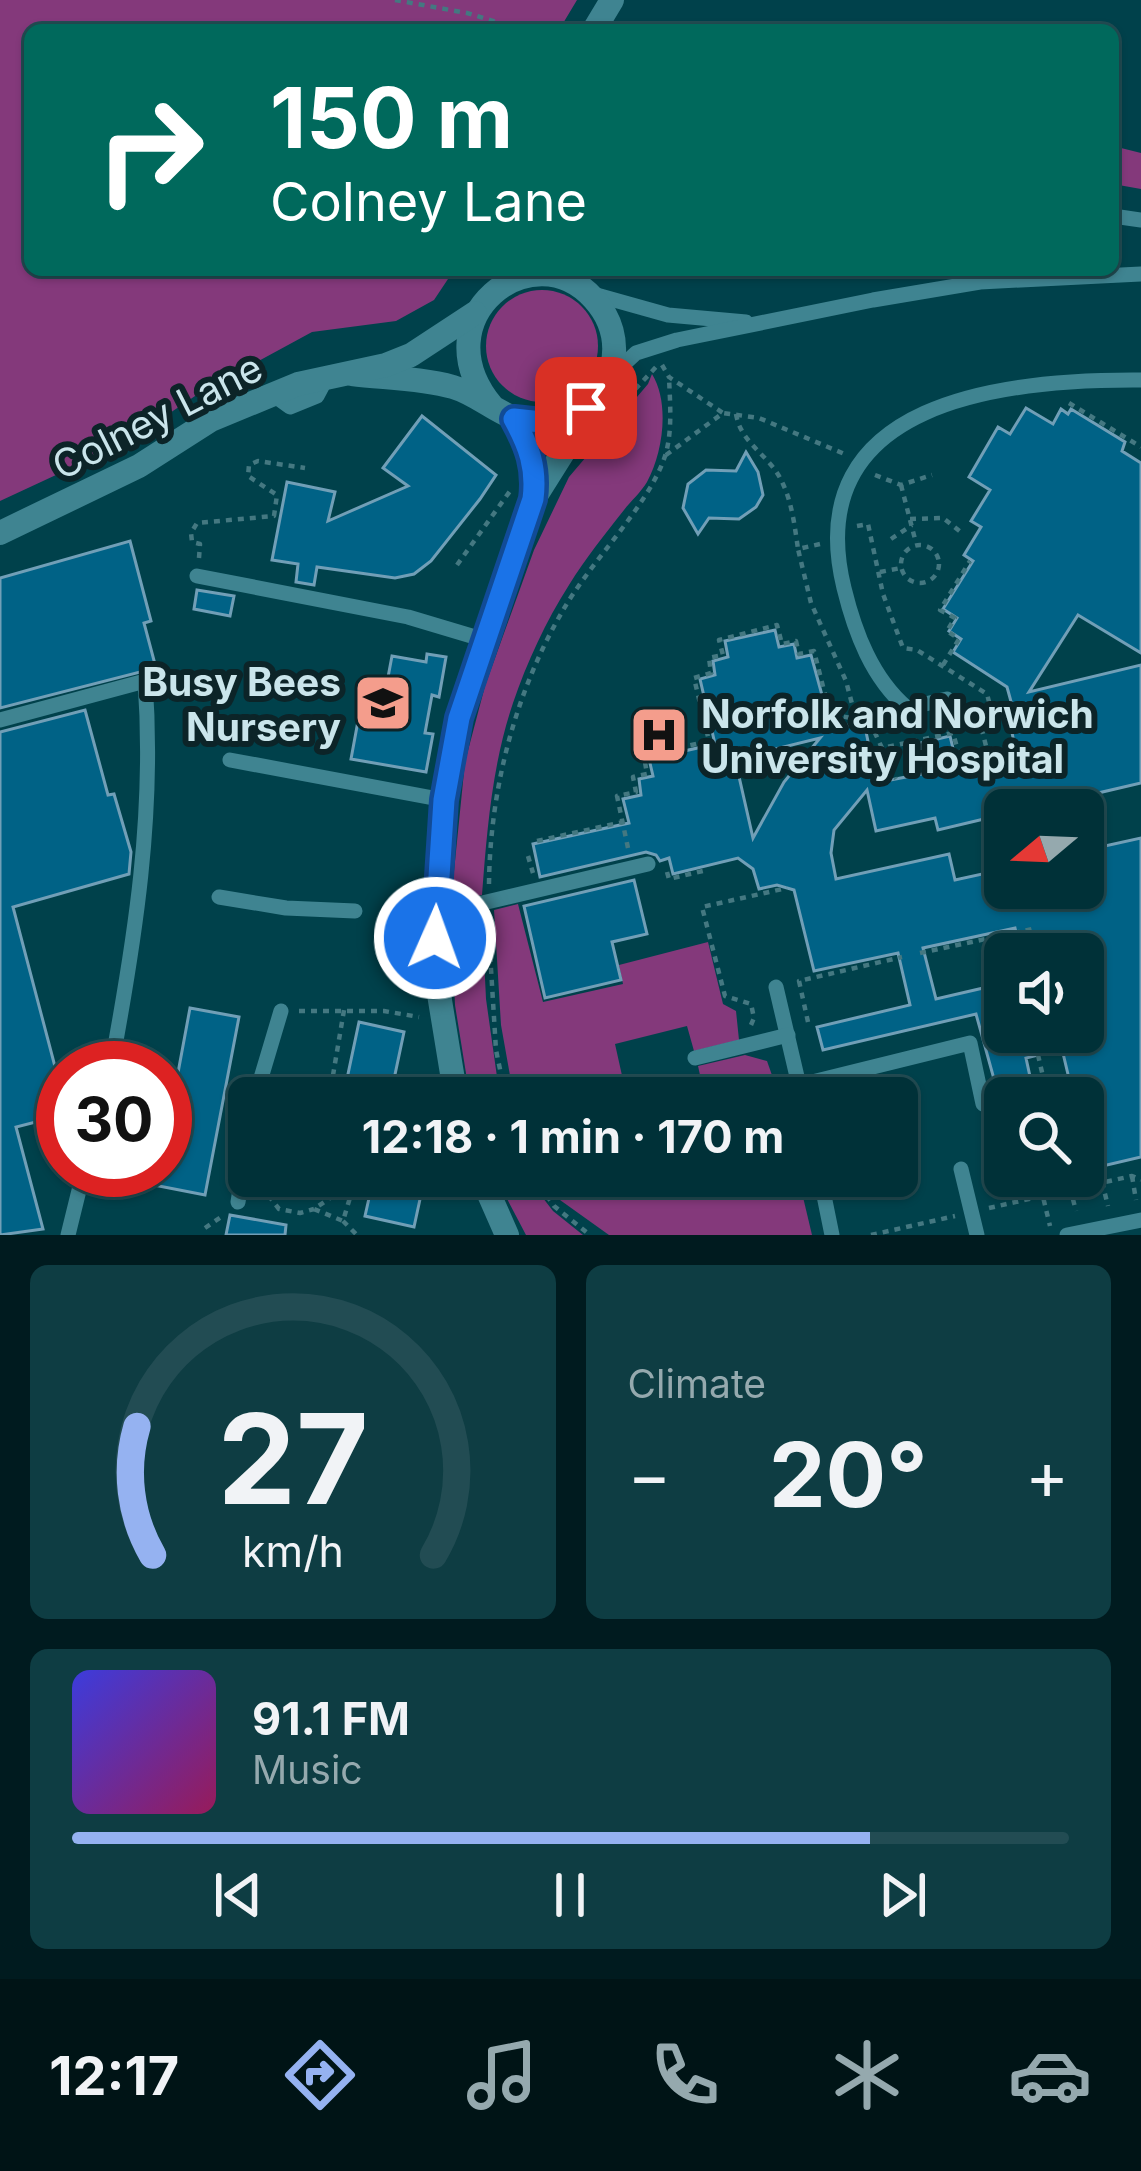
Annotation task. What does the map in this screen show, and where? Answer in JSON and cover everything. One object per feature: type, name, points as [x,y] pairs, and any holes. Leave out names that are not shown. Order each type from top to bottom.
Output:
[{"type":"street","points":[[498,276],[467,336],[467,362],[476,386],[503,412],[532,459],[536,478],[525,491]]},
{"type":"street","name":"Colney Lane","points":[[0,533],[140,466],[212,420],[272,394],[411,355],[504,284],[537,276]]},
{"type":"street","name":"Colney Lane","points":[[566,276],[589,293]]},
{"type":"street","points":[[453,1077],[437,982],[436,914],[444,800],[459,718],[525,491],[604,386],[615,355],[604,310],[589,293]]},
{"type":"street","name":"Colney Lane","points":[[352,374],[446,385],[503,412],[551,423],[586,408],[604,386]]},
{"type":"street","points":[[490,1197],[507,1235]]},
{"type":"lane","points":[[604,386],[636,353],[650,348],[971,276]]},
{"type":"lane","points":[[589,293],[668,315],[767,321]]},
{"type":"lane","points":[[907,709],[882,687],[849,607],[842,577],[835,540],[838,508],[858,465],[874,444],[898,428],[980,394],[1038,382],[1141,380]]},
{"type":"lane","points":[[197,576],[408,617],[484,640]]},
{"type":"lane","points":[[0,720],[145,681],[149,734],[142,889],[116,1041]]},
{"type":"lane","points":[[881,715],[947,699]]},
{"type":"lane","points":[[230,760],[444,800]]},
{"type":"lane","points":[[436,914],[648,864]]},
{"type":"lane","points":[[219,897],[286,908],[356,910]]},
{"type":"lane","points":[[776,987],[798,1077]]},
{"type":"lane","points":[[261,1077],[281,1011]]},
{"type":"lane","points":[[695,1058],[788,1035]]},
{"type":"lane","points":[[853,1077],[970,1043],[983,1104]]},
{"type":"lane","points":[[961,1169],[977,1235]]},
{"type":"lane","points":[[68,1235],[77,1197]]},
{"type":"lane","points":[[238,1202],[239,1197]]},
{"type":"lane","points":[[824,1197],[832,1235]]},
{"type":"lane","points":[[1070,1227],[1106,1226],[1140,1215]]},
{"type":"path","points":[[395,0],[501,24]]},
{"type":"path","points":[[661,364],[669,377],[723,413],[759,418],[823,442],[870,473],[901,485],[932,475]]},
{"type":"path","points":[[666,455],[669,377]]},
{"type":"path","points":[[1066,402],[1141,447]]},
{"type":"path","points":[[502,1077],[496,1050],[489,854],[514,718],[534,665],[575,588],[642,499],[666,455],[723,413]]},
{"type":"path","points":[[736,414],[741,436],[784,484],[811,603]]},
{"type":"path","points":[[197,576],[200,544],[192,542],[190,532],[197,523],[274,516],[277,495],[248,476],[249,465],[258,460],[305,469]]},
{"type":"path","points":[[901,485],[916,544]]},
{"type":"path","points":[[457,565],[525,491]]},
{"type":"path","points":[[891,539],[911,522],[944,518],[962,532]]},
{"type":"path","points":[[849,528],[868,524],[883,594]]},
{"type":"path","points":[[798,549],[820,544]]},
{"type":"path","points":[[916,544],[927,545],[938,555],[937,574],[919,583],[910,580],[902,568],[904,553],[916,544]]},
{"type":"path","points":[[944,665],[958,639],[947,631],[955,618],[940,610],[970,561]]},
{"type":"path","points":[[880,572],[902,568]]},
{"type":"path","points":[[706,870],[669,879],[665,865],[649,868],[646,852],[630,856],[617,796],[636,792],[633,777],[647,774],[644,756],[709,741],[694,678],[711,673],[709,658],[723,655],[719,640],[777,625],[782,644],[796,641],[799,653],[814,651],[830,714],[856,719]]},
{"type":"path","points":[[882,748],[885,773]]},
{"type":"path","points":[[883,758],[896,779]]},
{"type":"path","points":[[537,841],[623,822]]},
{"type":"path","points":[[742,1031],[754,1018],[751,1004],[725,996],[702,907],[787,888]]},
{"type":"path","points":[[920,953],[1032,929]]},
{"type":"path","points":[[808,1022],[799,981],[902,957]]},
{"type":"path","points":[[333,1077],[344,1010]]},
{"type":"path","points":[[281,1011],[344,1010],[419,1017]]},
{"type":"path","points":[[1038,1055],[1043,1077]]},
{"type":"path","points":[[1104,1182],[1132,1176],[1141,1180]]},
{"type":"path","points":[[1132,1176],[1140,1215]]},
{"type":"path","points":[[270,1197],[279,1209],[300,1213],[330,1197]]},
{"type":"path","points":[[343,1222],[350,1197]]},
{"type":"path","points":[[548,1197],[590,1235]]},
{"type":"path","points":[[871,1235],[1042,1197],[1050,1228],[1070,1227]]},
{"type":"path","points":[[314,1209],[343,1222],[357,1235]]},
{"type":"shaded area","points":[[0,0],[577,0],[563,24],[24,24],[24,276],[450,276],[434,300],[396,321],[312,332],[198,394],[127,442],[0,501]]},
{"type":"shaded area","points":[[1119,148],[1141,153],[1141,189],[1119,185]]},
{"type":"shaded area","points":[[542,290],[564,294],[582,306],[594,324],[598,346],[594,368],[582,386],[564,398],[542,402],[520,398],[502,386],[490,368],[486,346],[490,324],[502,306],[520,294]]},
{"type":"shaded area","points":[[652,374],[663,413],[653,470],[575,575],[538,642],[500,750],[482,895],[451,901],[465,762],[485,686],[534,550],[569,477]]},
{"type":"shaded area","points":[[518,904],[543,1002],[623,984],[619,965],[708,942],[723,1004],[736,1011],[739,1040],[694,1051],[687,1026],[615,1044],[622,1077],[510,1077],[501,1025],[494,910]]},
{"type":"shaded area","points":[[483,936],[497,1077],[467,1077],[455,1005],[452,943]]},
{"type":"shaded area","points":[[745,1055],[767,1061],[773,1077],[700,1077],[698,1066]]},
{"type":"shaded area","points":[[506,1197],[542,1197],[583,1235],[526,1235]]},
{"type":"shaded area","points":[[558,1197],[803,1197],[812,1235],[609,1235]]},
{"type":"building","points":[[1026,408],[1053,424],[1061,409],[1068,414],[1071,409],[1125,442],[1122,451],[1141,463],[1141,653],[1078,615],[1029,692],[1141,665],[1141,783],[1104,792],[984,789],[984,819],[938,830],[935,818],[876,831],[867,790],[834,830],[831,853],[836,879],[949,854],[955,880],[984,874],[984,909],[1104,909],[1104,841],[1105,846],[1141,838],[1141,1157],[1104,1166],[1104,1077],[1069,1077],[1063,1053],[1104,1053],[1104,933],[1016,933],[1015,928],[923,948],[936,999],[984,988],[984,1043],[976,1014],[823,1050],[817,1027],[910,1005],[898,953],[814,971],[794,890],[777,885],[759,889],[753,869],[738,858],[673,874],[669,858],[660,861],[646,852],[540,877],[533,844],[629,823],[623,799],[641,795],[639,779],[653,776],[649,759],[715,744],[700,679],[715,675],[713,661],[728,657],[725,641],[775,630],[779,647],[794,644],[797,658],[811,655],[828,717],[844,726],[864,722],[870,751],[876,749],[885,781],[927,773],[920,743],[950,736],[957,765],[1016,752],[1009,718],[1015,716],[1007,687],[953,652],[961,639],[949,631],[957,618],[943,609],[973,561],[964,555],[981,527],[971,521],[990,490],[969,477],[998,427],[1010,434]],"holes":[[[820,738],[784,782],[753,838],[735,759]]]},
{"type":"building","points":[[422,416],[496,475],[480,499],[431,561],[414,574],[395,578],[317,567],[314,585],[296,582],[298,564],[272,560],[287,482],[335,492],[328,521],[408,486],[383,468]]},
{"type":"building","points":[[746,452],[758,472],[763,495],[756,507],[739,519],[709,518],[698,534],[683,508],[688,484],[706,470],[736,471]]},
{"type":"building","points":[[130,541],[151,621],[144,623],[156,668],[0,708],[0,578]]},
{"type":"building","points":[[197,590],[234,596],[230,616],[194,609]]},
{"type":"building","points":[[427,654],[446,657],[439,697],[432,695],[425,733],[433,734],[426,772],[351,759],[358,721],[379,725],[392,656],[426,662]]},
{"type":"building","points":[[85,710],[108,795],[114,794],[131,852],[129,874],[13,907],[48,1041],[36,1041],[36,1122],[16,1127],[43,1229],[0,1235],[0,732]]},
{"type":"building","points":[[634,880],[647,934],[612,942],[621,980],[545,998],[524,906]]},
{"type":"building","points":[[190,1008],[239,1017],[205,1195],[192,1192],[192,1041],[184,1041]]},
{"type":"building","points":[[359,1022],[404,1032],[394,1077],[347,1077]]},
{"type":"building","points":[[987,1053],[1046,1053],[1026,1058],[1030,1077],[993,1077]]},
{"type":"building","points":[[369,1197],[420,1197],[414,1227],[365,1216]]},
{"type":"building","points":[[230,1215],[286,1225],[285,1235],[226,1235]]},
{"type":"place","name":"Busy Bees Nursery","points":[[383,703]]},
{"type":"place","name":"Norfolk and Norwich University Hospital","points":[[659,735]]},
{"type":"route","points":[[435,938],[444,800],[459,718],[533,499],[532,459],[514,419],[551,423],[586,408]]}]
